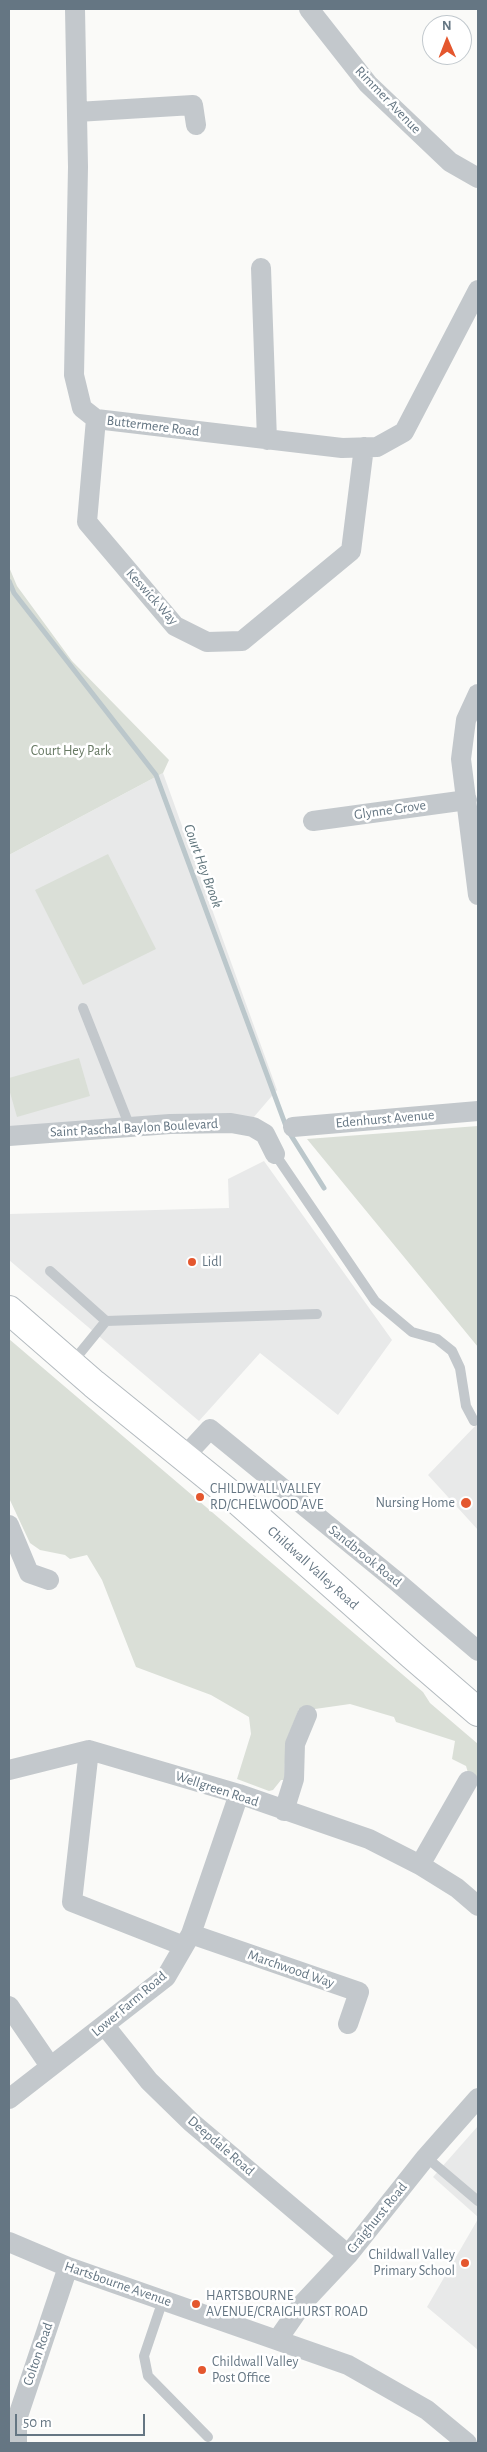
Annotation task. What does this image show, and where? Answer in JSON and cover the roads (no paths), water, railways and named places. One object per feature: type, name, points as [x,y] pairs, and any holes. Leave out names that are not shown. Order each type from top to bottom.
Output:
[{"type":"main road","name":"Childwall Valley Road","points":[[9,1310],[71,1364],[185,1456],[478,1712]]},
{"type":"street","name":"Buttermere Road","points":[[75,9],[77,112],[74,375],[82,408],[96,419],[342,448],[377,447],[404,432],[478,290]]},
{"type":"street","name":"Rimmer Avenue","points":[[309,9],[368,84],[450,162],[478,178]]},
{"type":"street","points":[[77,112],[193,105],[196,125]]},
{"type":"street","points":[[261,268],[267,440]]},
{"type":"street","name":"Keswick Way","points":[[96,419],[87,522],[175,626],[207,642],[242,641],[351,552],[364,447]]},
{"type":"street","points":[[478,694],[466,720],[461,759],[478,895]]},
{"type":"street","name":"Glynne Grove","points":[[313,821],[467,800]]},
{"type":"street","name":"Edenhurst Avenue","points":[[293,1127],[478,1110]]},
{"type":"street","name":"Saint Paschal Baylon Boulevard","points":[[9,1136],[178,1124],[238,1124],[253,1127],[265,1134],[275,1154]]},
{"type":"street","name":"Sandbrook Road","points":[[185,1456],[210,1429],[396,1581],[478,1652]]},
{"type":"street","points":[[9,1525],[29,1573],[50,1580]]},
{"type":"street","points":[[284,1811],[294,1779],[295,1744],[307,1715]]},
{"type":"street","points":[[9,1770],[89,1750],[72,1902],[188,1940]]},
{"type":"street","name":"Wellgreen Road","points":[[89,1750],[239,1794],[369,1839],[420,1865],[456,1888],[478,1906]]},
{"type":"street","points":[[420,1865],[468,1781]]},
{"type":"street","name":"Lower Farm Road","points":[[9,2099],[166,1977],[188,1940],[239,1794]]},
{"type":"street","name":"Marchwood Way","points":[[188,1940],[359,1992],[348,2024]]},
{"type":"street","points":[[9,2006],[50,2066]]},
{"type":"street","name":"Deepdale Road","points":[[105,2026],[149,2081],[191,2122],[348,2255]]},
{"type":"street","name":"Craighurst Road","points":[[278,2339],[303,2303],[348,2255],[426,2157],[478,2098]]},
{"type":"street","name":"Hartsbourne Avenue","points":[[9,2242],[68,2267],[278,2339],[356,2370],[428,2410],[467,2443]]},
{"type":"street","name":"Colton Road","points":[[17,2443],[16,2400],[68,2267]]},
{"type":"lane","points":[[83,1008],[130,1127]]},
{"type":"lane","points":[[275,1154],[375,1302],[412,1332],[437,1339],[452,1351],[460,1368],[466,1406],[474,1421]]},
{"type":"lane","points":[[50,1270],[106,1321],[317,1314]]},
{"type":"lane","points":[[71,1364],[106,1321]]},
{"type":"lane","points":[[426,2157],[478,2201]]},
{"type":"lane","points":[[163,2300],[144,2356],[148,2376],[208,2437]]},
{"type":"waterway","name":"Court Hey Brook","points":[[9,581],[14,593],[156,775],[287,1129],[324,1188]]},
{"type":"place","name":"Lidl","points":[[192,1262]]},
{"type":"place","name":"CHILDWALL VALLEY RD/CHELWOOD AVE","points":[[200,1497]]},
{"type":"place","name":"Nursing Home","points":[[466,1503]]},
{"type":"place","name":"Childwall Valley Primary School","points":[[465,2263]]},
{"type":"place","name":"HARTSBOURNE AVENUE/CRAIGHURST ROAD","points":[[196,2304]]},
{"type":"place","name":"Childwall Valley Post Office","points":[[202,2370]]},
{"type":"park label","name":"Court Hey Park","points":[[71,751]]}]
